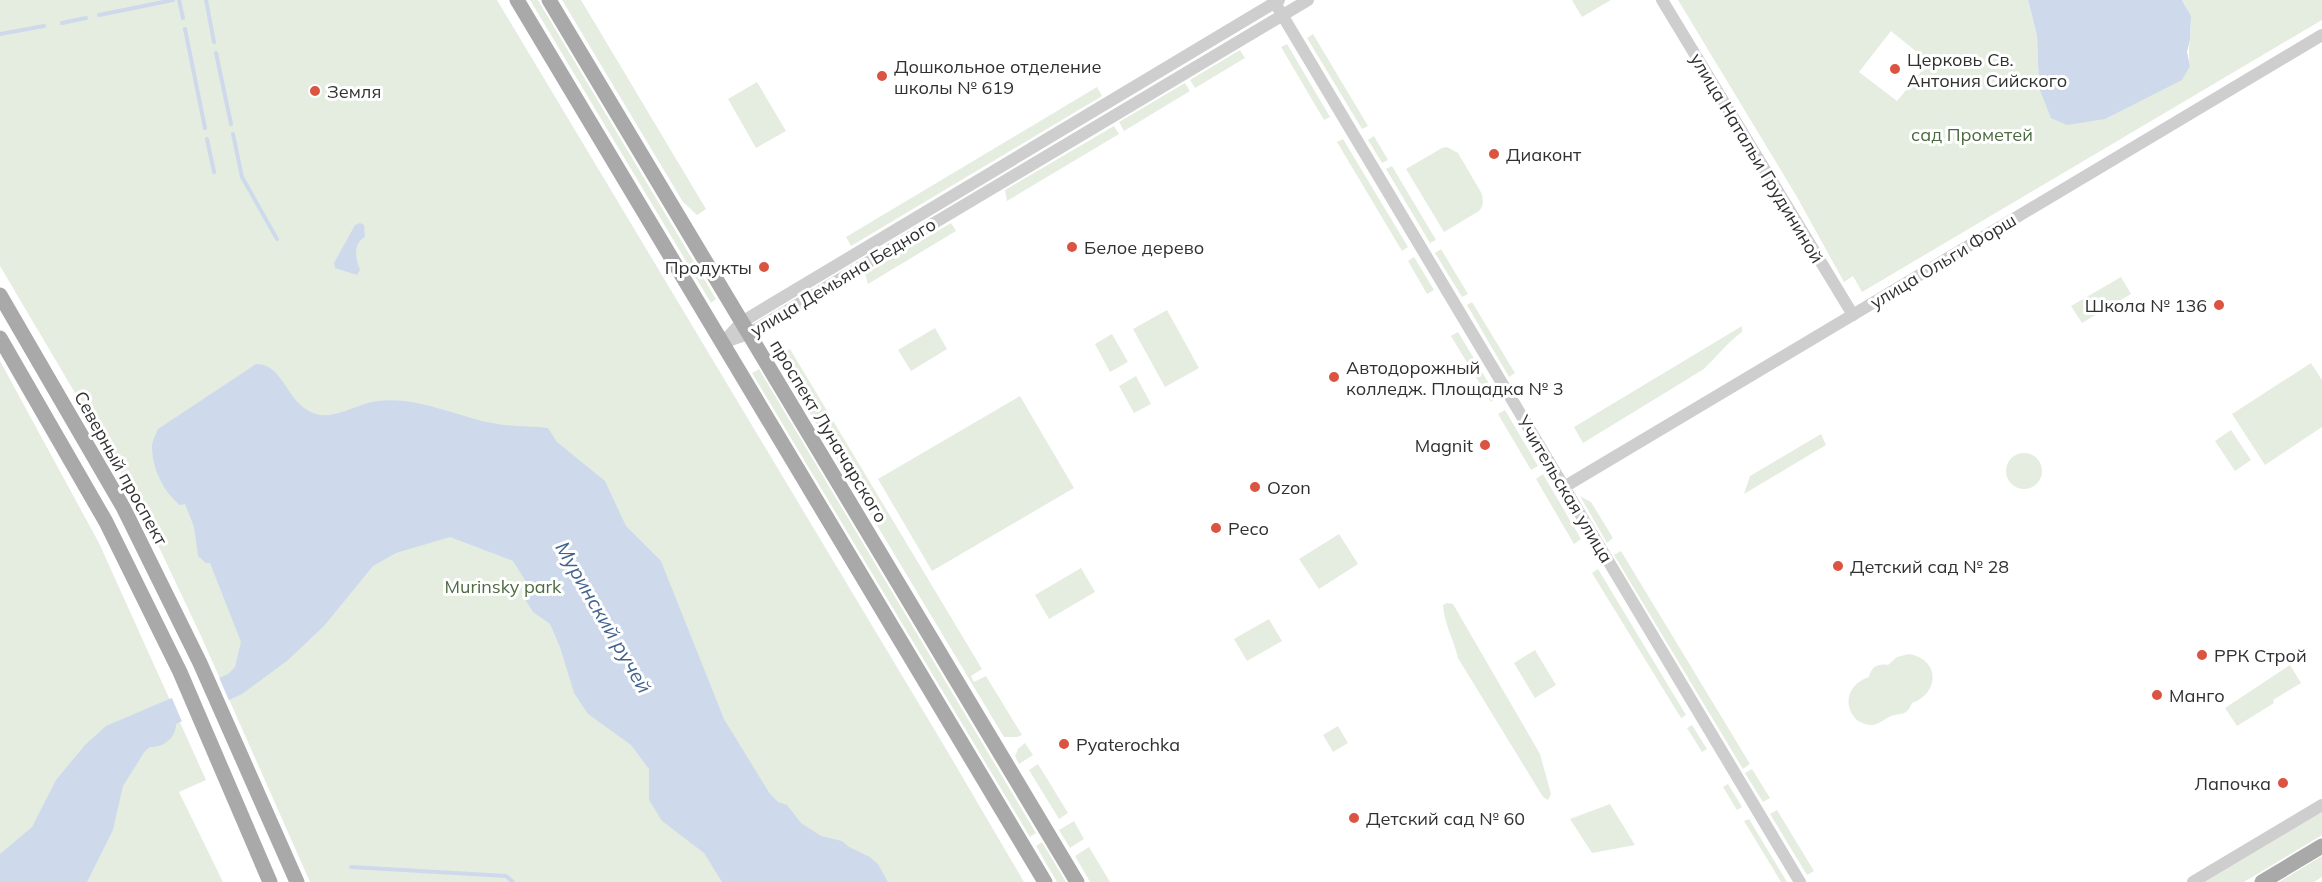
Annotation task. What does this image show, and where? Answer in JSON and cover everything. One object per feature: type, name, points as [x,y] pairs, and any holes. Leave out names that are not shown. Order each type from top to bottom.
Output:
[{"type":"main road","points":[[517,0],[1045,882]]},
{"type":"main road","name":"проспект Луначарского","points":[[549,0],[1077,882]]},
{"type":"main road","name":"Северный проспект","points":[[0,295],[123,507],[200,663],[297,882]]},
{"type":"main road","points":[[0,338],[106,522],[180,672],[270,882]]},
{"type":"main road","points":[[2262,882],[2322,846]]},
{"type":"street","name":"улица Демьяна Бедного","points":[[745,328],[1308,0]]},
{"type":"street","name":"улица Натальи Грудининой","points":[[1662,0],[1853,315]]},
{"type":"street","name":"улица Демьяна Бедного","points":[[722,343],[1277,1]]},
{"type":"street","name":"Учительская улица","points":[[1277,1],[1283,15],[1800,882]]},
{"type":"street","name":"улица Ольги Форш","points":[[1564,487],[2322,35]]},
{"type":"street","points":[[2193,882],[2322,805]]},
{"type":"green space","name":"Murinsky park","points":[[0,0],[497,0],[1024,882],[310,882],[201,636],[147,522],[114,459],[0,266]]},
{"type":"green space","points":[[530,0],[538,0],[716,299],[711,303]]},
{"type":"green space","points":[[562,0],[581,0],[706,209],[697,215],[683,202]]},
{"type":"green space","points":[[1572,0],[1611,0],[1582,17]]},
{"type":"green space","name":"сад Прометей","points":[[1678,0],[2028,0],[2037,36],[2039,88],[2190,66],[2191,25],[2182,0],[2322,0],[2322,20],[1862,292],[1853,276],[1844,282],[1797,197]],"holes":[[[1891,31],[1929,62],[1897,101],[1859,72]]]},
{"type":"green space","points":[[1313,34],[1368,126],[1362,129],[1307,38]]},
{"type":"green space","points":[[1287,44],[1330,117],[1324,120],[1281,47]]},
{"type":"green space","points":[[1240,50],[1245,58],[1195,88],[1190,80]]},
{"type":"green space","points":[[757,82],[786,131],[756,148],[728,99]]},
{"type":"green space","points":[[1185,83],[1190,91],[1124,131],[1119,122]]},
{"type":"green space","points":[[1097,87],[1102,96],[851,246],[846,237]]},
{"type":"green space","points":[[1114,126],[1119,134],[1007,201],[1005,190]]},
{"type":"green space","points":[[1374,136],[1388,160],[1382,163],[1368,140]]},
{"type":"green space","points":[[1343,139],[1408,247],[1402,251],[1337,142]]},
{"type":"green space","points":[[1447,147],[1458,153],[1482,194],[1483,203],[1479,211],[1444,232],[1406,169]]},
{"type":"green space","points":[[1392,166],[1436,240],[1430,243],[1386,169]]},
{"type":"green space","points":[[951,223],[956,231],[868,284],[865,274]]},
{"type":"green space","points":[[1441,249],[1468,294],[1462,297],[1435,253]]},
{"type":"green space","points":[[1414,257],[1434,290],[1427,294],[1408,261]]},
{"type":"green space","points":[[2121,277],[2131,294],[2082,323],[2071,306]]},
{"type":"green space","points":[[1472,302],[1515,373],[1509,377],[1467,305]]},
{"type":"green space","points":[[1167,310],[1199,368],[1165,387],[1133,329]]},
{"type":"green space","points":[[1742,326],[1742,332],[1704,369],[1583,443],[1574,427]]},
{"type":"green space","points":[[935,328],[947,349],[911,371],[898,350]]},
{"type":"green space","points":[[1458,332],[1497,397],[1491,402],[1451,336]]},
{"type":"green space","points":[[1112,334],[1128,362],[1110,372],[1095,344]]},
{"type":"green space","points":[[790,349],[982,669],[971,676],[974,682],[986,676],[1022,735],[1004,737],[776,357]]},
{"type":"green space","points":[[0,361],[99,543],[206,780],[179,792],[223,882],[0,882]]},
{"type":"green space","points":[[2311,363],[2322,380],[2322,427],[2265,465],[2232,414]]},
{"type":"green space","points":[[759,369],[1036,833],[1030,837],[752,373]]},
{"type":"green space","points":[[1136,376],[1151,404],[1134,413],[1119,386]]},
{"type":"green space","points":[[1020,396],[1074,488],[932,571],[878,479]]},
{"type":"green space","points":[[1505,410],[1538,466],[1531,470],[1498,414]]},
{"type":"green space","points":[[2231,430],[2251,460],[2235,471],[2215,441]]},
{"type":"green space","points":[[1821,434],[1826,445],[1744,494],[1750,476]]},
{"type":"green space","points":[[2024,453],[2037,458],[2042,471],[2037,484],[2024,489],[2011,484],[2006,471],[2011,458]]},
{"type":"green space","points":[[1543,474],[1581,539],[1574,544],[1536,479]]},
{"type":"green space","points":[[1580,496],[1591,502],[1613,538],[1607,543]]},
{"type":"green space","points":[[1339,534],[1358,564],[1319,589],[1299,559]]},
{"type":"green space","points":[[1621,551],[1750,764],[1743,769],[1614,555]]},
{"type":"green space","points":[[1081,568],[1095,592],[1049,619],[1035,595]]},
{"type":"green space","points":[[1598,569],[1686,715],[1681,718],[1592,573]]},
{"type":"green space","points":[[1453,604],[1540,754],[1551,794],[1548,800],[1543,797],[1458,658],[1444,612],[1443,605]]},
{"type":"green space","points":[[1269,619],[1282,641],[1247,661],[1234,639]]},
{"type":"green space","points":[[1535,650],[1556,685],[1535,698],[1514,663]]},
{"type":"green space","points":[[1909,654],[1919,657],[1931,669],[1933,677],[1928,692],[1912,703],[1905,713],[1889,717],[1875,725],[1858,721],[1848,702],[1852,690],[1862,680],[1869,677],[1876,666],[1888,665],[1897,657]]},
{"type":"green space","points":[[2290,665],[2301,683],[2237,726],[2225,708]]},
{"type":"green space","points":[[1692,725],[1707,749],[1702,752],[1687,728]]},
{"type":"green space","points":[[1338,726],[1348,743],[1333,752],[1323,735]]},
{"type":"green space","points":[[1025,743],[1033,755],[1019,764],[1015,756],[1018,749]]},
{"type":"green space","points":[[1038,764],[1068,813],[1059,819],[1029,770]]},
{"type":"green space","points":[[1752,769],[1770,798],[1763,802],[1745,773]]},
{"type":"green space","points":[[1728,784],[1742,807],[1737,810],[1723,787]]},
{"type":"green space","points":[[1610,804],[1635,845],[1592,853],[1570,819]]},
{"type":"green space","points":[[1777,810],[1814,871],[1807,875],[1770,814]]},
{"type":"green space","points":[[2322,812],[2322,835],[2244,882],[2205,882]]},
{"type":"green space","points":[[1749,819],[1787,882],[1781,882],[1744,821]]},
{"type":"green space","points":[[1074,821],[1084,839],[1070,848],[1059,830]]},
{"type":"green space","points":[[1042,842],[1066,882],[1057,882],[1036,846]]},
{"type":"green space","points":[[1089,847],[1110,882],[1090,882],[1075,856]]},
{"type":"green space","points":[[2322,856],[2322,877],[2314,882],[2279,882]]},
{"type":"water","points":[[2028,0],[2182,0],[2191,16],[2187,52],[2190,66],[2182,80],[2105,119],[2067,125],[2051,118],[2039,88],[2037,36]]},
{"type":"water","points":[[360,223],[364,225],[365,237],[357,248],[356,257],[360,270],[357,275],[335,268],[334,263],[355,225]]},
{"type":"water","name":"Муринский ручей","points":[[256,364],[266,366],[273,371],[298,402],[316,414],[331,415],[370,402],[394,400],[424,404],[498,424],[548,428],[557,442],[605,481],[626,526],[661,561],[724,719],[770,794],[778,802],[787,805],[801,823],[821,836],[842,841],[870,857],[878,864],[888,882],[722,882],[704,853],[662,821],[649,800],[649,769],[631,745],[588,714],[574,693],[560,647],[550,624],[533,612],[523,596],[525,580],[513,561],[450,537],[396,553],[373,566],[324,626],[288,660],[242,694],[176,724],[174,734],[168,741],[145,751],[123,786],[113,830],[87,882],[0,882],[0,854],[32,827],[56,780],[85,745],[106,726],[228,674],[235,667],[241,642],[210,563],[206,563],[198,556],[194,527],[185,504],[180,505],[168,493],[156,471],[152,447],[158,429]]},
{"type":"pier","points":[[218,675],[230,703],[183,724],[171,696]]},
{"type":"waterway","points":[[99,15],[173,0]]},
{"type":"waterway","points":[[179,0],[183,18]]},
{"type":"waterway","points":[[206,0],[214,42]]},
{"type":"waterway","points":[[62,23],[86,18]]},
{"type":"waterway","points":[[0,34],[44,26]]},
{"type":"waterway","points":[[185,29],[205,128]]},
{"type":"waterway","points":[[216,53],[231,124]]},
{"type":"waterway","points":[[233,134],[242,177],[277,239]]},
{"type":"waterway","points":[[207,139],[214,172]]},
{"type":"waterway","points":[[351,867],[506,876],[513,882]]},
{"type":"place","name":"Церковь Св. Антония Сийского","points":[[1895,69]]},
{"type":"place","name":"Дошкольное отделение школы № 619","points":[[882,76]]},
{"type":"place","name":"Земля","points":[[315,91]]},
{"type":"place","name":"Диаконт","points":[[1494,154]]},
{"type":"place","name":"Белое дерево","points":[[1072,247]]},
{"type":"place","name":"Продукты","points":[[764,267]]},
{"type":"place","name":"Школа № 136","points":[[2219,305]]},
{"type":"place","name":"Автодорожный колледж. Площадка № 3","points":[[1334,377]]},
{"type":"place","name":"Magnit","points":[[1485,445]]},
{"type":"place","name":"Ozon","points":[[1255,487]]},
{"type":"place","name":"Ресо","points":[[1216,528]]},
{"type":"place","name":"Детский сад № 28","points":[[1838,566]]},
{"type":"place","name":"РРК Строй","points":[[2202,655]]},
{"type":"place","name":"Манго","points":[[2157,695]]},
{"type":"place","name":"Pyaterochka","points":[[1064,744]]},
{"type":"place","name":"Лапочка","points":[[2283,783]]},
{"type":"place","name":"Детский сад № 60","points":[[1354,818]]}]
